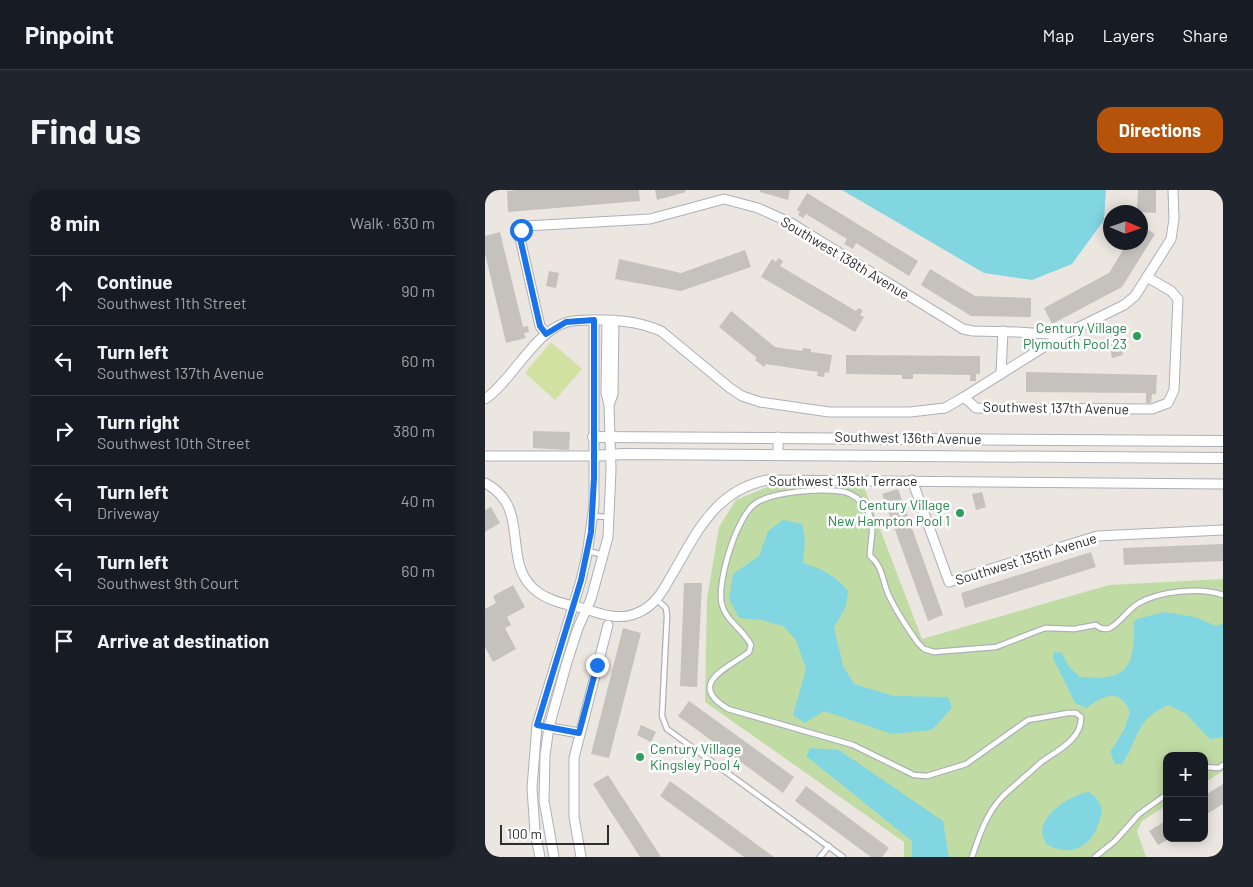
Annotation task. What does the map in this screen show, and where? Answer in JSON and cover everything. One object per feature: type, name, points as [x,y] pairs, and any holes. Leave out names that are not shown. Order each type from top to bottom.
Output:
[{"type":"street","points":[[964,397],[1063,335],[1124,305],[1135,296],[1171,239],[1174,219],[1173,190]]},
{"type":"street","name":"Southwest 138th Avenue","points":[[546,334],[540,326],[537,317],[520,238],[521,230],[526,226],[650,219],[725,199],[758,208],[791,223],[963,329],[973,332],[1003,331],[1063,335]]},
{"type":"street","name":"Southwest 137th Avenue","points":[[485,399],[507,381],[546,334],[566,322],[610,320],[650,326],[661,331],[730,388],[742,396],[760,402],[829,412],[910,412],[945,408],[964,397],[977,408],[1152,409],[1168,403],[1174,390],[1178,299],[1171,291],[1147,277]]},
{"type":"street","points":[[541,857],[535,832],[532,788],[537,725],[588,550],[592,516],[594,320]]},
{"type":"street","points":[[554,857],[544,801],[545,755],[549,727],[567,662],[591,599],[604,555],[609,517],[611,454],[609,405],[606,393],[610,320]]},
{"type":"street","points":[[609,405],[613,394],[610,320]]},
{"type":"street","points":[[1001,374],[1003,331]]},
{"type":"street","name":"Southwest 136th Avenue","points":[[593,437],[1223,441]]},
{"type":"street","points":[[777,455],[778,437]]},
{"type":"street","name":"Southwest 136th Avenue","points":[[593,456],[611,454],[1223,458]]},
{"type":"street","points":[[485,456],[593,456]]},
{"type":"street","name":"Southwest 135th Terrace","points":[[485,483],[499,492],[509,505],[515,525],[518,563],[529,584],[539,593],[572,606],[609,616],[633,615],[646,609],[656,599],[708,516],[725,498],[739,489],[767,480],[1223,484]]},
{"type":"street","name":"Southwest 135th Avenue","points":[[912,480],[949,582],[1097,536],[1223,530]]},
{"type":"street","points":[[581,857],[574,817],[574,758],[608,625]]},
{"type":"street","points":[[537,725],[579,733]]},
{"type":"lane","points":[[594,373],[606,372]]},
{"type":"lane","points":[[1212,441],[1212,458]]},
{"type":"lane","points":[[971,857],[981,831],[1003,797],[1042,762],[1061,751],[1078,731],[1081,717],[1076,713],[1068,713],[1028,720],[966,764],[941,774],[927,776],[914,774],[853,745],[728,710],[718,704],[712,695],[711,682],[717,673],[749,652],[751,644],[727,615],[721,604],[722,584],[730,549],[747,511],[760,501],[780,494],[833,491],[847,493],[857,498],[867,509],[874,538],[870,556],[881,567],[884,583],[890,597],[917,643],[924,649],[933,652],[996,647],[1045,628],[1074,629],[1096,625],[1101,629],[1108,629],[1140,602],[1191,590],[1223,595]]},
{"type":"lane","points":[[592,516],[609,517]]},
{"type":"lane","points":[[588,550],[604,555]]},
{"type":"lane","points":[[656,599],[666,608],[667,616],[662,716],[667,729],[843,857]]},
{"type":"lane","points":[[1208,767],[1219,768],[1223,766]]},
{"type":"lane","points":[[1095,857],[1115,841],[1139,814],[1163,797]]},
{"type":"lane","points":[[821,857],[829,846]]},
{"type":"green space","points":[[551,342],[582,369],[555,400],[525,373]]},
{"type":"green space","points":[[767,487],[864,487],[922,639],[1109,585],[1223,579],[1223,771],[1208,780],[1208,752],[1163,752],[1163,808],[1142,821],[1137,831],[1146,857],[904,857],[904,842],[705,702],[707,599],[719,527],[736,500]]},
{"type":"water","points":[[842,190],[1106,190],[1105,205],[1103,205],[1103,221],[1072,264],[1032,280],[984,273]]},
{"type":"water","points":[[783,520],[802,524],[805,540],[803,563],[828,573],[848,591],[846,606],[834,628],[843,666],[854,684],[894,696],[948,697],[952,708],[932,730],[892,734],[824,711],[805,723],[793,715],[806,669],[796,640],[783,626],[761,620],[739,618],[729,599],[733,574],[759,556],[768,531]]},
{"type":"water","points":[[1164,612],[1195,617],[1216,626],[1223,624],[1223,737],[1210,739],[1185,713],[1168,705],[1149,717],[1139,730],[1122,764],[1115,764],[1110,752],[1124,730],[1130,712],[1126,704],[1116,696],[1104,697],[1086,708],[1075,703],[1053,658],[1054,652],[1062,653],[1069,667],[1080,677],[1100,678],[1116,675],[1127,665],[1131,657],[1134,637],[1133,623],[1137,619]]},
{"type":"water","points":[[810,748],[839,750],[943,821],[949,857],[912,857],[912,841],[806,756]]},
{"type":"water","points":[[1089,792],[1097,799],[1102,810],[1101,817],[1091,839],[1079,848],[1071,850],[1048,845],[1043,836],[1043,827],[1053,811],[1072,798]]},
{"type":"building","points":[[639,190],[640,201],[508,212],[507,191]]},
{"type":"building","points":[[655,190],[685,190],[686,192],[657,200]]},
{"type":"building","points":[[760,190],[790,190],[788,200],[760,192]]},
{"type":"building","points":[[1138,190],[1156,190],[1156,213],[1148,213],[1148,205],[1137,205]]},
{"type":"building","points":[[807,193],[918,261],[909,276],[856,243],[853,249],[844,244],[847,239],[806,214],[803,218],[798,215],[800,212],[797,210]]},
{"type":"building","points":[[1148,230],[1155,234],[1148,245]]},
{"type":"building","points":[[500,232],[523,327],[528,326],[529,332],[524,333],[526,338],[506,343],[485,253],[485,236]]},
{"type":"building","points":[[745,250],[751,267],[681,291],[615,279],[619,259],[681,273]]},
{"type":"building","points":[[1123,250],[1145,250],[1122,287],[1052,324],[1044,308],[1109,273]]},
{"type":"building","points":[[778,258],[783,261],[780,266],[856,311],[858,308],[863,310],[860,315],[864,317],[855,332],[761,277],[772,259],[776,262]]},
{"type":"building","points":[[930,269],[975,296],[1031,298],[1031,317],[971,316],[921,285]]},
{"type":"building","points":[[549,271],[559,273],[556,288],[546,286]]},
{"type":"building","points":[[731,311],[775,347],[802,351],[803,348],[811,349],[811,352],[832,355],[829,373],[825,372],[824,377],[817,376],[818,372],[766,364],[764,367],[755,360],[757,358],[719,327]]},
{"type":"building","points":[[1119,339],[1123,355],[1112,358],[1109,342]]},
{"type":"building","points":[[846,355],[980,356],[980,374],[976,374],[976,381],[970,381],[970,375],[913,374],[913,379],[902,379],[902,375],[846,374]]},
{"type":"building","points":[[1026,372],[1157,375],[1156,394],[1152,394],[1151,403],[1146,403],[1146,393],[1026,392]]},
{"type":"building","points":[[533,431],[570,432],[569,450],[533,448]]},
{"type":"building","points":[[898,489],[943,615],[928,621],[882,494]]},
{"type":"building","points":[[982,492],[986,507],[976,510],[972,494]]},
{"type":"building","points":[[491,507],[500,523],[485,532],[485,510]]},
{"type":"building","points":[[1223,544],[1223,561],[1124,565],[1123,548]]},
{"type":"building","points":[[1091,552],[1096,567],[965,608],[961,593]]},
{"type":"building","points":[[684,583],[702,583],[697,687],[680,686]]},
{"type":"building","points":[[513,585],[525,607],[507,617],[511,625],[505,628],[516,649],[493,662],[485,647],[485,609],[496,603],[493,596]]},
{"type":"building","points":[[623,628],[641,633],[609,758],[591,754]]},
{"type":"building","points":[[689,701],[794,777],[783,793],[678,716]]},
{"type":"building","points":[[641,725],[656,732],[651,742],[637,735]]},
{"type":"building","points":[[608,775],[661,857],[640,857],[593,784]]},
{"type":"building","points":[[670,781],[774,857],[744,857],[660,796]]},
{"type":"building","points":[[1223,784],[1223,804],[1208,813],[1208,797],[1208,793]]},
{"type":"building","points":[[806,786],[889,848],[882,857],[871,857],[795,801]]},
{"type":"building","points":[[1163,822],[1163,842],[1158,845],[1149,831]]},
{"type":"place","name":"Century Village Plymouth Pool 23","points":[[1137,336]]},
{"type":"place","name":"Century Village New Hampton Pool 1","points":[[960,513]]},
{"type":"place","name":"Century Village Kingsley Pool 4","points":[[640,757]]},
{"type":"route","points":[[521,230],[520,238],[527,274],[540,326],[546,334],[566,322],[594,320],[594,478],[591,532],[581,580],[537,725],[579,733],[597,665]]}]
